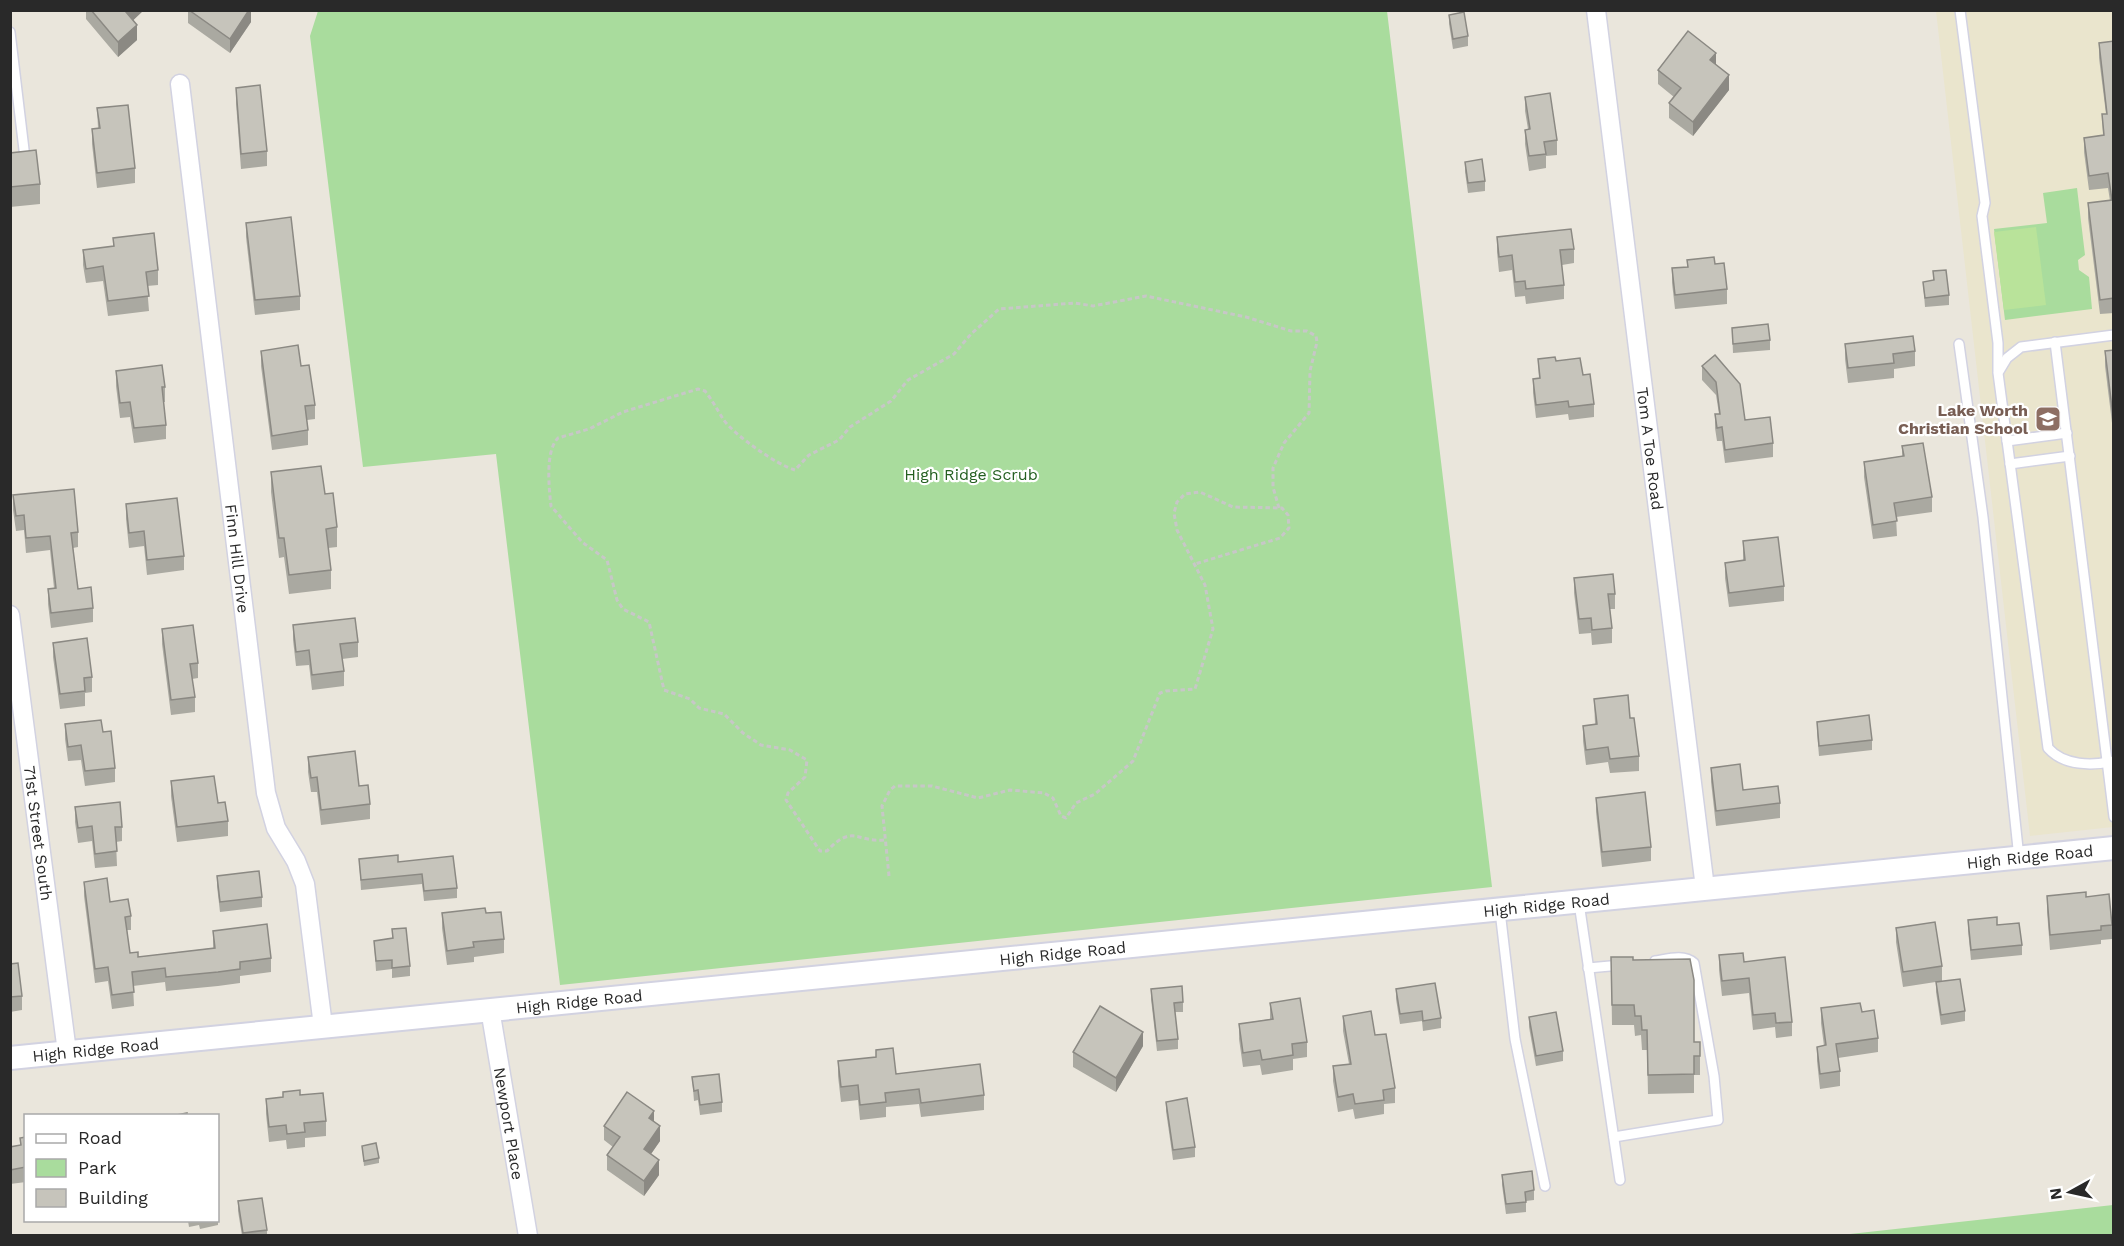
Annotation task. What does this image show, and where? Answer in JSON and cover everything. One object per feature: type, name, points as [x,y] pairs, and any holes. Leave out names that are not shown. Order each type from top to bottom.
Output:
[{"type":"street","name":"Tom A Toe Road","points":[[1596,10],[1705,888]]},
{"type":"street","name":"Finn Hill Drive","points":[[180,84],[266,793],[276,828],[296,861],[305,884],[323,1026]]},
{"type":"street","name":"71st Street South","points":[[10,615],[67,1052]]},
{"type":"street","name":"High Ridge Road","points":[[10,1058],[2114,848]]},
{"type":"street","name":"Newport Place","points":[[490,1010],[528,1236]]},
{"type":"lane","points":[[1960,10],[1985,203],[1982,216],[1998,343],[1998,373],[2048,748],[2056,758],[2070,762],[2109,762]]},
{"type":"lane","points":[[10,32],[14,90],[25,158],[10,159]]},
{"type":"lane","points":[[1998,373],[2007,358],[2021,347],[2114,335]]},
{"type":"lane","points":[[2055,342],[2109,762],[2114,817]]},
{"type":"lane","points":[[1959,344],[1983,517],[2019,858]]},
{"type":"lane","points":[[2007,441],[2067,433]]},
{"type":"lane","points":[[2010,464],[2070,456]]},
{"type":"lane","points":[[1578,900],[1620,1180]]},
{"type":"lane","points":[[1500,908],[1515,1040],[1545,1186]]},
{"type":"lane","points":[[1614,1137],[1718,1119],[1714,1076],[1694,963],[1690,959],[1679,958],[1645,962]]},
{"type":"lane","points":[[1588,968],[1634,963]]},
{"type":"path","points":[[884,840],[851,835],[839,840],[827,851],[820,851],[786,800],[788,794],[805,777],[807,760],[790,750],[761,746],[743,733],[724,714],[699,708],[690,699],[664,690],[649,622],[623,609],[612,586],[607,560],[582,542],[550,506],[551,487],[547,468],[558,438],[583,431],[623,412],[698,389],[705,391],[724,420],[754,446],[795,470],[809,455],[839,440],[850,427],[891,401],[908,380],[954,354],[971,334],[999,309],[1075,303],[1093,306],[1139,297],[1154,297],[1196,309],[1246,317],[1291,331],[1308,331],[1316,336],[1317,342],[1310,371],[1309,413],[1284,443],[1273,468],[1273,487],[1279,508]]},
{"type":"path","points":[[889,876],[882,806],[890,790],[895,786],[932,786],[978,798],[1010,790],[1044,794],[1053,798],[1061,816],[1066,818],[1076,803],[1095,794],[1133,761],[1160,693],[1190,691],[1197,686],[1213,629],[1206,585],[1181,540],[1174,519],[1174,507],[1185,494],[1200,492],[1233,507],[1285,510],[1289,528],[1280,538],[1195,564]]},
{"type":"shaded area","name":"Lake Worth Christian School","points":[[1936,11],[2113,11],[2113,827],[2030,836]]},
{"type":"green space","name":"High Ridge Scrub","points":[[318,11],[1387,11],[1492,887],[560,985],[496,454],[363,467],[310,36]]},
{"type":"green space","points":[[2077,188],[2085,255],[2078,260],[2079,270],[2089,277],[2092,309],[2005,320],[1994,229],[2047,223],[2043,193]]},
{"type":"green space","points":[[2036,227],[2046,305],[2004,310],[1994,232]]},
{"type":"green space","points":[[2113,1205],[2113,1235],[1841,1235]]},
{"type":"building","points":[[91,10],[128,10],[126,12],[137,25],[118,42]]},
{"type":"building","points":[[189,10],[249,10],[230,39]]},
{"type":"building","points":[[1464,12],[1468,36],[1453,39],[1449,15]]},
{"type":"building","points":[[1688,31],[1716,53],[1710,60],[1729,75],[1693,122],[1669,103],[1681,88],[1658,70]]},
{"type":"building","points":[[2114,41],[2114,298],[2100,300],[2088,203],[2112,200],[2108,173],[2089,176],[2084,138],[2104,135],[2102,114],[2107,114],[2099,43]]},
{"type":"building","points":[[260,85],[267,151],[241,154],[236,88]]},
{"type":"building","points":[[1550,93],[1557,140],[1544,142],[1546,154],[1529,156],[1525,130],[1530,129],[1525,97]]},
{"type":"building","points":[[128,105],[135,168],[97,173],[92,129],[100,128],[97,108]]},
{"type":"building","points":[[36,150],[40,184],[10,187],[10,153]]},
{"type":"building","points":[[1482,159],[1485,181],[1468,183],[1465,162]]},
{"type":"building","points":[[291,217],[300,296],[255,300],[246,223]]},
{"type":"building","points":[[1571,229],[1574,249],[1560,250],[1564,285],[1526,289],[1525,281],[1515,282],[1512,255],[1499,257],[1497,237]]},
{"type":"building","points":[[154,233],[158,270],[146,272],[149,296],[108,301],[103,266],[86,269],[83,250],[114,246],[113,238]]},
{"type":"building","points":[[1714,257],[1715,264],[1724,263],[1727,289],[1675,295],[1672,268],[1688,267],[1687,260]]},
{"type":"building","points":[[1946,270],[1949,295],[1925,298],[1923,282],[1934,280],[1933,271]]},
{"type":"building","points":[[1768,324],[1770,340],[1733,344],[1732,328]]},
{"type":"building","points":[[1913,336],[1915,351],[1893,354],[1894,363],[1848,368],[1845,344]]},
{"type":"building","points":[[298,345],[301,366],[309,365],[315,405],[305,406],[308,430],[272,436],[261,351]]},
{"type":"building","points":[[2114,350],[2114,424],[2105,351]]},
{"type":"building","points":[[1715,355],[1740,384],[1745,420],[1770,417],[1773,443],[1725,450],[1722,427],[1717,428],[1715,414],[1720,414],[1716,382],[1702,366]]},
{"type":"building","points":[[1555,357],[1556,361],[1580,358],[1583,375],[1590,374],[1594,404],[1569,407],[1568,401],[1536,405],[1533,379],[1540,378],[1538,359]]},
{"type":"building","points":[[162,365],[166,425],[134,428],[130,402],[120,403],[116,371]]},
{"type":"building","points":[[1923,443],[1932,497],[1894,503],[1897,521],[1873,525],[1864,462],[1904,456],[1902,446]]},
{"type":"building","points":[[321,466],[325,494],[333,493],[337,527],[326,529],[331,570],[289,575],[284,538],[279,538],[271,472]]},
{"type":"building","points":[[74,489],[78,532],[71,533],[78,589],[91,587],[93,608],[51,613],[48,589],[56,588],[50,536],[26,538],[24,515],[16,516],[13,495]]},
{"type":"building","points":[[177,498],[184,556],[147,560],[144,531],[129,533],[126,504]]},
{"type":"building","points":[[1778,537],[1784,586],[1729,593],[1725,563],[1745,560],[1743,541]]},
{"type":"building","points":[[1613,574],[1615,594],[1608,594],[1612,628],[1592,630],[1591,618],[1579,619],[1574,578]]},
{"type":"building","points":[[355,618],[358,642],[340,644],[344,671],[312,675],[309,650],[296,652],[293,625]]},
{"type":"building","points":[[193,625],[198,663],[190,664],[195,697],[171,700],[162,629]]},
{"type":"building","points":[[87,638],[92,677],[84,678],[85,691],[60,694],[53,643]]},
{"type":"building","points":[[1628,695],[1630,718],[1634,718],[1639,756],[1610,759],[1608,747],[1586,750],[1583,726],[1597,724],[1594,699]]},
{"type":"building","points":[[1869,715],[1872,740],[1819,746],[1817,722]]},
{"type":"building","points":[[101,720],[103,732],[111,731],[115,768],[85,771],[81,745],[68,747],[65,724]]},
{"type":"building","points":[[355,751],[359,786],[368,785],[370,804],[321,810],[317,777],[311,778],[308,757]]},
{"type":"building","points":[[1740,764],[1743,790],[1778,786],[1780,803],[1716,811],[1711,768]]},
{"type":"building","points":[[214,776],[218,803],[225,802],[228,821],[177,827],[171,781]]},
{"type":"building","points":[[1645,792],[1651,847],[1602,852],[1596,798]]},
{"type":"building","points":[[120,802],[122,827],[115,827],[117,851],[95,854],[92,826],[78,828],[75,807]]},
{"type":"building","points":[[398,855],[398,862],[453,856],[457,888],[424,891],[422,874],[361,880],[359,859]]},
{"type":"building","points":[[259,871],[262,897],[220,902],[217,876]]},
{"type":"building","points":[[107,878],[110,902],[128,899],[131,916],[125,917],[130,953],[138,952],[138,957],[215,948],[213,931],[267,924],[271,958],[240,962],[240,969],[218,972],[166,977],[165,968],[132,972],[134,992],[112,995],[108,967],[95,969],[84,882]]},
{"type":"building","points":[[2086,892],[2086,897],[2109,894],[2112,925],[2101,926],[2101,930],[2050,935],[2047,896]]},
{"type":"building","points":[[485,908],[486,913],[501,912],[504,939],[473,942],[474,947],[447,951],[442,913]]},
{"type":"building","points":[[1997,917],[1997,925],[2019,923],[2022,945],[1971,950],[1968,920]]},
{"type":"building","points":[[1935,922],[1942,966],[1903,972],[1896,928]]},
{"type":"building","points":[[406,928],[410,966],[392,968],[392,960],[376,961],[374,941],[393,938],[392,929]]},
{"type":"building","points":[[1743,953],[1744,962],[1785,957],[1792,1022],[1776,1023],[1775,1013],[1753,1015],[1749,978],[1722,981],[1719,955]]},
{"type":"building","points":[[1611,957],[1633,957],[1633,960],[1690,959],[1694,980],[1694,1042],[1700,1042],[1700,1056],[1694,1056],[1694,1074],[1648,1075],[1647,1030],[1642,1030],[1641,1016],[1635,1016],[1634,1005],[1612,1005]]},
{"type":"building","points":[[18,963],[22,996],[10,997],[10,964]]},
{"type":"building","points":[[1960,979],[1965,1011],[1941,1015],[1936,982]]},
{"type":"building","points":[[1435,983],[1441,1018],[1423,1021],[1422,1011],[1400,1014],[1396,989]]},
{"type":"building","points":[[1182,986],[1183,1002],[1174,1003],[1178,1039],[1157,1041],[1151,989]]},
{"type":"building","points":[[1300,998],[1307,1042],[1292,1044],[1293,1055],[1262,1060],[1260,1050],[1243,1053],[1239,1024],[1273,1019],[1270,1003]]},
{"type":"building","points":[[1860,1003],[1862,1012],[1874,1010],[1878,1038],[1836,1044],[1840,1071],[1820,1074],[1817,1047],[1826,1045],[1821,1008]]},
{"type":"building","points":[[1100,1006],[1143,1032],[1116,1078],[1073,1052]]},
{"type":"building","points":[[1371,1011],[1375,1035],[1386,1034],[1395,1088],[1383,1090],[1384,1100],[1355,1104],[1353,1094],[1338,1097],[1333,1066],[1351,1064],[1343,1016]]},
{"type":"building","points":[[1556,1012],[1563,1051],[1536,1056],[1529,1017]]},
{"type":"building","points":[[893,1048],[896,1074],[980,1064],[984,1095],[921,1103],[919,1089],[885,1093],[886,1102],[860,1105],[858,1085],[841,1087],[838,1061],[876,1057],[876,1050]]},
{"type":"building","points":[[719,1074],[722,1102],[700,1105],[698,1090],[694,1091],[692,1077]]},
{"type":"building","points":[[300,1090],[300,1095],[323,1093],[326,1121],[304,1123],[305,1132],[287,1134],[286,1125],[269,1127],[266,1099],[283,1097],[283,1092]]},
{"type":"building","points":[[627,1092],[654,1111],[649,1118],[660,1126],[644,1149],[659,1160],[644,1181],[607,1155],[620,1137],[604,1126]]},
{"type":"building","points":[[1187,1098],[1195,1147],[1173,1150],[1166,1102]]},
{"type":"building","points":[[24,1137],[24,1167],[10,1170],[10,1147],[21,1145],[20,1138]]},
{"type":"building","points":[[376,1143],[379,1158],[364,1161],[362,1146]]},
{"type":"building","points":[[1532,1171],[1534,1190],[1525,1192],[1526,1202],[1506,1204],[1502,1175]]},
{"type":"building","points":[[262,1198],[267,1230],[243,1233],[238,1201]]},
{"type":"place","name":"Lake Worth Christian School","points":[[2048,419]]}]
